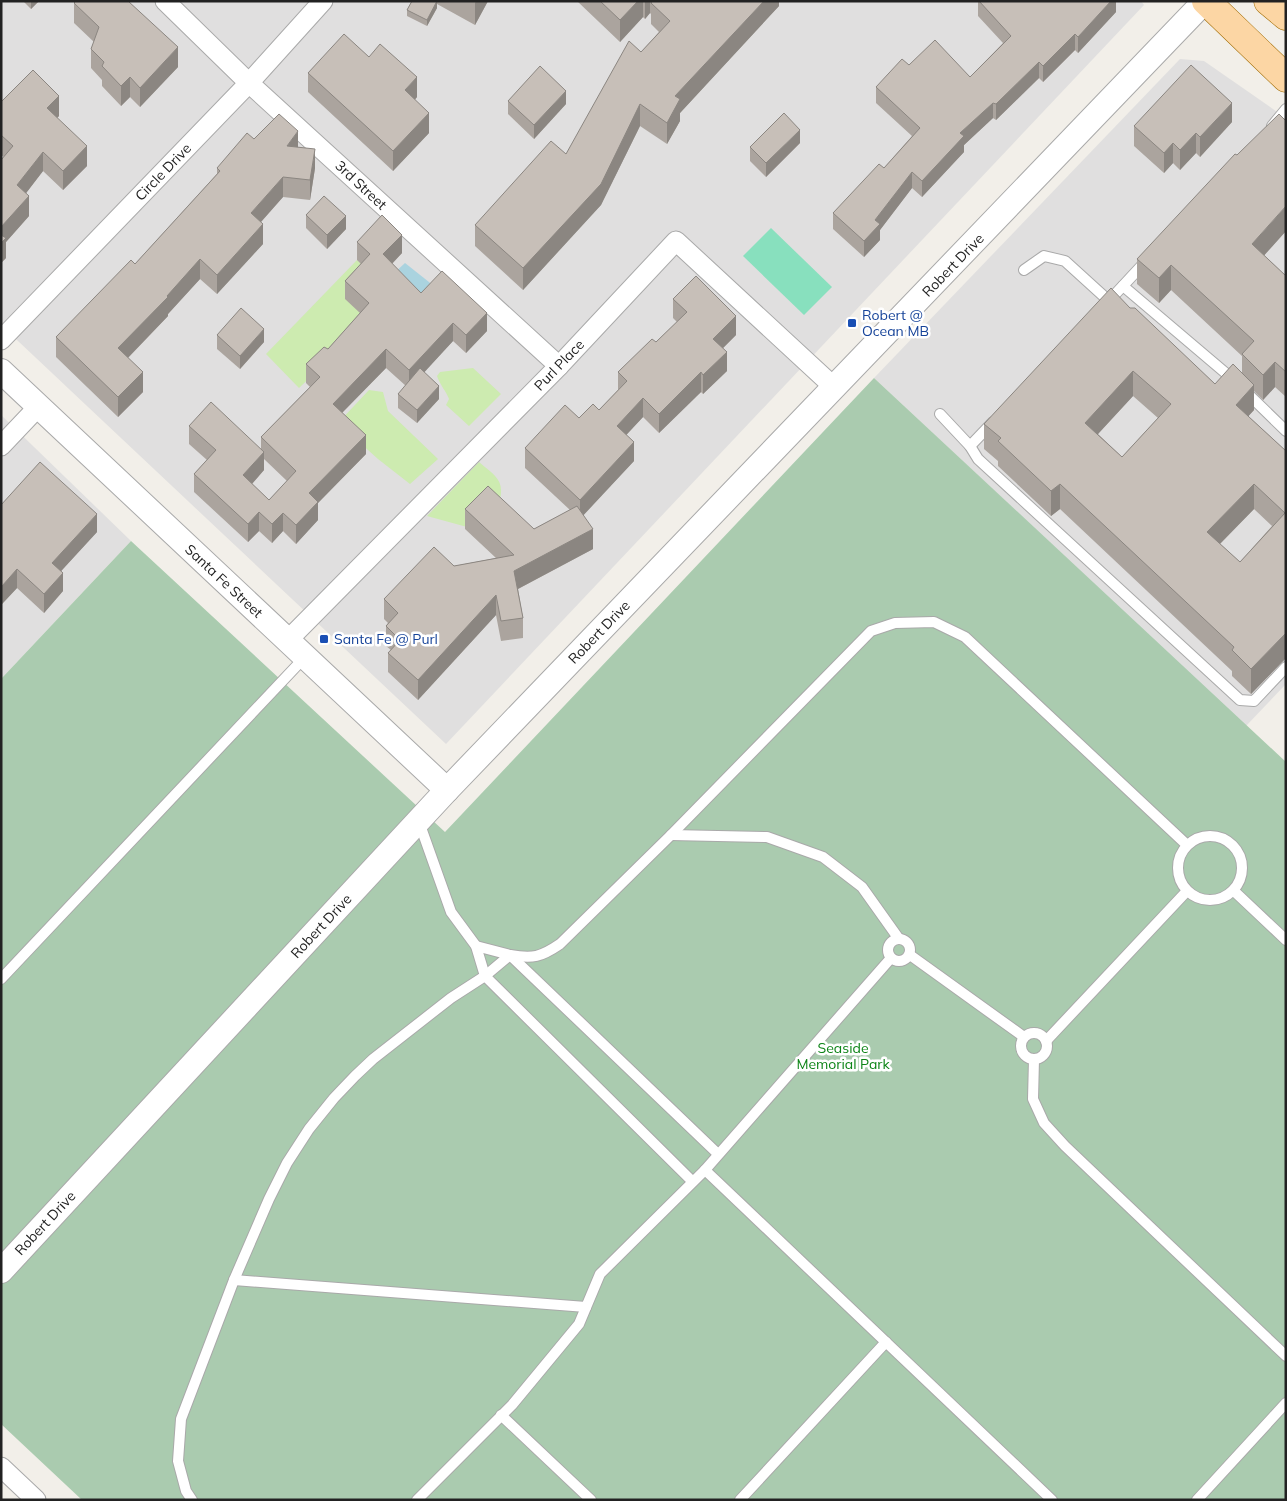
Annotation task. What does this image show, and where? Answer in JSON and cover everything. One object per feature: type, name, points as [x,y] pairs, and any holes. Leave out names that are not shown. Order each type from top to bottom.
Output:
[{"type":"main road","points":[[1206,1],[1286,78]]},
{"type":"main road","points":[[1268,1],[1286,16]]},
{"type":"street","name":"3rd Street","points":[[165,1],[249,83],[559,366]]},
{"type":"street","name":"Circle Drive","points":[[1,340],[249,83],[323,1]]},
{"type":"street","name":"Robert Drive","points":[[1,1271],[447,790],[1206,1]]},
{"type":"street","name":"Purl Place","points":[[287,641],[559,366],[676,241],[835,388]]},
{"type":"street","name":"Santa Fe Street","points":[[1,371],[447,790]]},
{"type":"street","points":[[1,446],[38,407]]},
{"type":"street","points":[[1,1467],[36,1500]]},
{"type":"lane","points":[[1267,131],[1286,109]]},
{"type":"lane","points":[[1024,270],[1044,256],[1065,261],[1105,305],[1156,250]]},
{"type":"lane","points":[[1123,286],[1231,378],[1286,431]]},
{"type":"lane","points":[[970,446],[1003,412]]},
{"type":"lane","points":[[940,414],[970,446],[978,459],[1240,700],[1254,701],[1286,667]]},
{"type":"lane","points":[[476,946],[510,956],[529,958],[544,955],[560,944],[671,835],[871,631],[895,623],[934,622],[966,637],[1186,845]]},
{"type":"lane","points":[[1,979],[305,657]]},
{"type":"lane","points":[[419,821],[451,912],[476,946],[484,976],[692,1181]]},
{"type":"lane","points":[[671,835],[767,837],[823,857],[862,887],[899,939],[907,942],[910,955]]},
{"type":"lane","points":[[1210,835],[1222,837],[1233,844],[1240,855],[1243,868],[1241,880],[1234,891],[1223,898],[1210,901],[1198,898],[1187,891],[1180,881],[1177,868],[1180,856],[1186,845],[1197,838],[1210,835]]},
{"type":"lane","points":[[1046,1040],[1187,891]]},
{"type":"lane","points":[[1234,891],[1286,940]]},
{"type":"lane","points":[[899,939],[891,942],[889,946],[891,958],[899,962],[910,955]]},
{"type":"lane","points":[[910,955],[1024,1037]]},
{"type":"lane","points":[[192,1500],[186,1490],[178,1461],[181,1419],[234,1280],[269,1199],[287,1163],[309,1129],[334,1098],[374,1059],[450,998],[510,956]]},
{"type":"lane","points":[[510,956],[718,1154]]},
{"type":"lane","points":[[418,1500],[501,1415],[579,1324],[600,1274],[705,1170],[891,958]]},
{"type":"lane","points":[[1034,1032],[1043,1036],[1046,1040],[1048,1046],[1044,1055],[1034,1059],[1025,1056],[1022,1051],[1024,1037],[1034,1032]]},
{"type":"lane","points":[[1034,1059],[1034,1099],[1044,1123],[1072,1153],[1286,1356]]},
{"type":"lane","points":[[705,1170],[1052,1500]]},
{"type":"lane","points":[[234,1280],[586,1307]]},
{"type":"lane","points":[[740,1500],[886,1342]]},
{"type":"lane","points":[[1197,1500],[1286,1403]]},
{"type":"lane","points":[[501,1415],[590,1500]]},
{"type":"shaded area","points":[[1,1],[1141,1],[1144,5],[446,744],[1,325]]},
{"type":"shaded area","points":[[1180,59],[1204,61],[1286,118],[1286,684],[1246,726],[874,378]]},
{"type":"shaded area","points":[[1,415],[131,541],[1,679]]},
{"type":"green space","points":[[771,228],[832,287],[804,315],[743,256]]},
{"type":"green space","points":[[357,260],[370,272],[369,321],[299,388],[266,354]]},
{"type":"green space","points":[[473,368],[501,394],[469,426],[446,405],[449,399],[437,376],[440,372]]},
{"type":"green space","name":"Seaside Memorial Park","points":[[874,378],[1286,762],[1286,1500],[82,1500],[1,1424],[1,679],[131,541],[445,832]]},
{"type":"green space","points":[[369,390],[383,392],[388,411],[438,459],[410,484],[378,459],[338,423]]},
{"type":"green space","points":[[479,462],[499,481],[501,491],[498,507],[467,527],[427,516]]},
{"type":"water","points":[[405,263],[434,286],[422,301],[392,275]]},
{"type":"building","points":[[76,1],[128,1],[178,47],[140,88],[130,77],[121,86],[102,66],[104,62],[91,49],[99,27],[74,3]]},
{"type":"building","points":[[412,1],[437,1],[427,20],[407,10]]},
{"type":"building","points":[[600,1],[638,1],[620,20]]},
{"type":"building","points":[[652,1],[764,1],[675,96],[680,99],[667,123],[640,104],[601,184],[523,268],[475,225],[551,141],[566,154],[629,41],[641,52],[670,21],[651,3]]},
{"type":"building","points":[[979,1],[1111,1],[1078,37],[1075,34],[1043,66],[1039,62],[996,104],[993,103],[960,133],[964,136],[922,181],[912,172],[875,220],[880,224],[864,241],[833,213],[879,164],[884,168],[920,128],[876,87],[902,59],[909,65],[935,40],[970,77],[1011,36]]},
{"type":"building","points":[[344,34],[369,57],[380,44],[417,77],[405,90],[429,113],[393,151],[308,73]]},
{"type":"building","points":[[1191,65],[1232,103],[1200,137],[1196,133],[1180,150],[1173,143],[1164,153],[1134,126]]},
{"type":"building","points":[[540,66],[566,91],[534,125],[508,101]]},
{"type":"building","points":[[33,70],[59,96],[47,108],[87,146],[63,171],[43,152],[17,185],[29,196],[1,227],[1,160],[13,146],[1,135],[1,102]]},
{"type":"building","points":[[784,113],[800,130],[766,163],[750,147]]},
{"type":"building","points":[[279,114],[298,131],[287,146],[315,149],[310,180],[283,177],[251,213],[263,224],[217,275],[200,259],[168,297],[118,348],[143,372],[118,397],[56,337],[131,260],[135,264],[220,171],[217,168],[247,133],[254,139]]},
{"type":"building","points":[[1279,114],[1286,121],[1286,206],[1252,244],[1286,276],[1286,372],[1275,362],[1263,375],[1242,354],[1254,341],[1171,265],[1159,278],[1137,259],[1235,154],[1237,155]]},
{"type":"building","points":[[324,196],[346,216],[327,235],[306,215]]},
{"type":"building","points":[[382,215],[402,235],[383,254],[421,293],[442,271],[487,313],[466,335],[453,323],[409,370],[386,349],[333,404],[366,435],[309,493],[318,502],[296,525],[283,513],[272,524],[259,512],[248,524],[194,474],[216,450],[189,426],[211,402],[264,452],[243,475],[269,500],[296,471],[261,437],[320,377],[306,364],[324,347],[328,349],[369,303],[345,281],[370,254],[357,242]]},
{"type":"building","points":[[1,235],[6,238],[1,243]]},
{"type":"building","points":[[696,276],[736,316],[713,339],[727,352],[703,375],[701,372],[659,414],[643,398],[617,426],[634,442],[580,500],[525,448],[565,405],[579,418],[593,404],[599,410],[627,381],[618,372],[652,339],[656,342],[687,312],[673,299]]},
{"type":"building","points":[[1111,288],[1130,308],[1135,308],[1215,384],[1233,364],[1254,385],[1236,405],[1286,451],[1286,633],[1251,669],[1232,650],[1234,647],[1060,484],[1051,491],[998,441],[1001,438],[984,424]],"holes":[[[1133,371],[1171,404],[1122,457],[1085,423]],[[1254,484],[1285,513],[1240,562],[1207,532]]]},
{"type":"building","points":[[241,308],[264,329],[240,356],[217,335]]},
{"type":"building","points":[[420,368],[439,386],[417,410],[398,394]]},
{"type":"building","points":[[40,462],[97,514],[52,563],[63,573],[44,594],[17,569],[1,585],[1,505]]},
{"type":"building","points":[[488,486],[534,529],[577,506],[593,529],[514,571],[523,618],[501,621],[496,595],[418,680],[388,653],[400,640],[386,626],[398,613],[384,599],[434,547],[454,566],[514,555],[465,509]]},
{"type":"place","name":"Robert @ Ocean MB","points":[[852,323]]},
{"type":"place","name":"Santa Fe @ Purl","points":[[324,639]]}]
